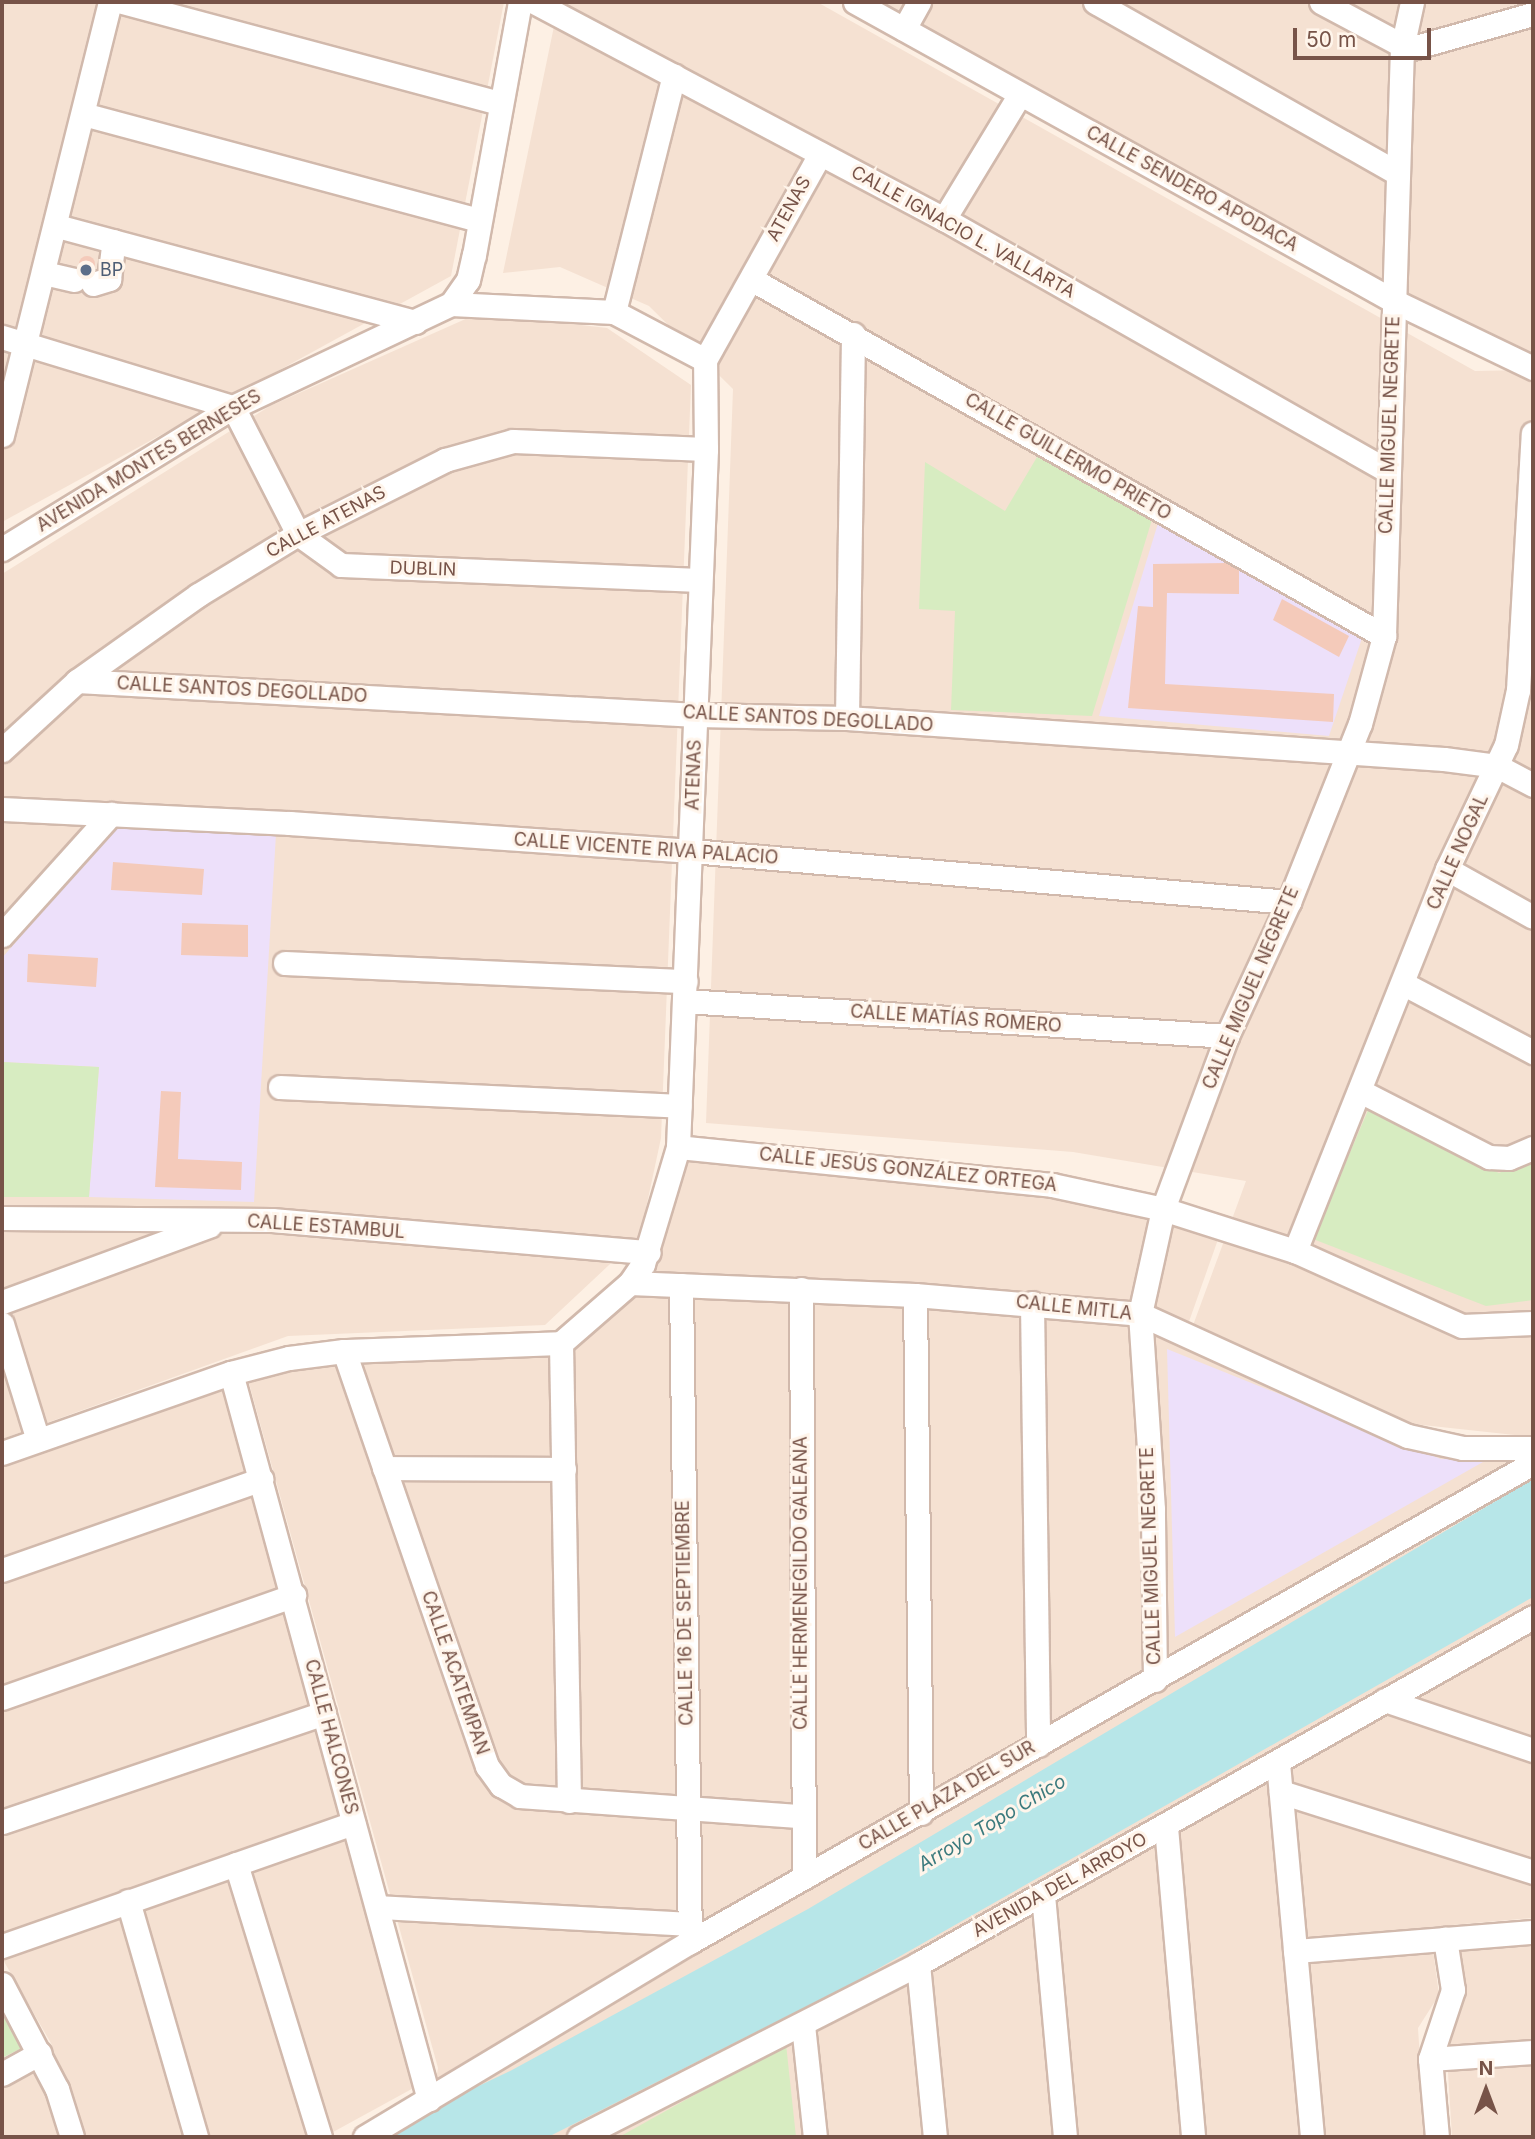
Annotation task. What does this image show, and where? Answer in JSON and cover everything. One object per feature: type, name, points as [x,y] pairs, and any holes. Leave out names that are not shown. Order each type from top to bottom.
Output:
[{"type":"street","points":[[2,435],[57,226],[110,2]]},
{"type":"street","points":[[121,2],[499,103]]},
{"type":"street","points":[[451,304],[468,280],[520,2]]},
{"type":"street","name":"CALLE IGNACIO L. VALLARTA","points":[[534,2],[944,219],[1388,471]]},
{"type":"street","name":"CALLE SENDERO APODACA","points":[[855,2],[1394,301],[1533,369]]},
{"type":"street","points":[[904,29],[919,2]]},
{"type":"street","points":[[1094,2],[1397,173]]},
{"type":"street","points":[[1321,2],[1402,48],[1425,48],[1533,14]]},
{"type":"street","name":"CALLE MIGUEL NEGRETE","points":[[1155,1680],[1153,1510],[1139,1314],[1163,1209],[1227,1036],[1289,902],[1367,701],[1384,636],[1402,48],[1412,2]]},
{"type":"street","points":[[614,312],[674,75]]},
{"type":"street","points":[[944,219],[1020,94]]},
{"type":"street","points":[[83,114],[479,220]]},
{"type":"street","name":"ATENAS","points":[[561,1343],[629,1283],[649,1252],[678,1147],[706,449],[705,360],[820,154]]},
{"type":"street","points":[[57,226],[415,322]]},
{"type":"street","points":[[44,273],[83,282],[109,279],[114,242]]},
{"type":"street","name":"CALLE GUILLERMO PRIETO","points":[[751,279],[1384,636]]},
{"type":"street","points":[[451,304],[614,312],[705,360]]},
{"type":"street","name":"AVENIDA MONTES BERNESES","points":[[2,549],[233,407],[451,304]]},
{"type":"street","points":[[847,718],[852,334]]},
{"type":"street","points":[[2,337],[233,407]]},
{"type":"street","name":"DUBLIN","points":[[233,407],[298,534],[330,561],[355,567],[700,580]]},
{"type":"street","name":"CALLE NOGAL","points":[[1295,1251],[1362,1092],[1447,869],[1497,766],[1513,718],[1527,649],[1533,433]]},
{"type":"street","name":"CALLE ATENAS","points":[[2,750],[77,681],[198,595],[298,534],[445,460],[495,443],[706,449]]},
{"type":"street","name":"CALLE SANTOS DEGOLLADO","points":[[77,681],[696,715],[847,718],[1497,766],[1533,785]]},
{"type":"street","name":"CALLE VICENTE RIVA PALACIO","points":[[2,809],[691,851],[1289,902]]},
{"type":"street","points":[[2,935],[111,814]]},
{"type":"street","points":[[1447,869],[1533,917]]},
{"type":"street","name":"CALLE MATÍAS ROMERO","points":[[285,963],[686,991],[1227,1036]]},
{"type":"street","points":[[1404,984],[1533,1052]]},
{"type":"street","points":[[280,1087],[680,1107]]},
{"type":"street","points":[[1362,1092],[1489,1157],[1509,1158],[1533,1148]]},
{"type":"street","name":"CALLE JESÚS GONZÁLEZ ORTEGA","points":[[678,1147],[1019,1179],[1163,1209],[1295,1251],[1462,1326],[1533,1323]]},
{"type":"street","name":"CALLE ESTAMBUL","points":[[2,1218],[272,1220],[649,1252]]},
{"type":"street","points":[[2,1302],[221,1221]]},
{"type":"street","name":"CALLE MITLA","points":[[629,1283],[915,1295],[1139,1314],[1408,1436],[1463,1448],[1533,1448]]},
{"type":"street","name":"CALLE 16 DE SEPTIEMBRE","points":[[681,1285],[690,1933]]},
{"type":"street","name":"CALLE HERMENEGILDO GALEANA","points":[[801,1289],[800,1816],[804,1877]]},
{"type":"street","points":[[915,1295],[921,1813]]},
{"type":"street","points":[[1031,1303],[1038,1745]]},
{"type":"street","points":[[2,1324],[38,1440]]},
{"type":"street","points":[[2,1453],[232,1373],[289,1358],[344,1351],[561,1343],[569,1801]]},
{"type":"street","name":"CALLE ACATEMPAN","points":[[344,1351],[487,1766],[501,1785],[520,1796],[800,1816]]},
{"type":"street","name":"CALLE HALCONES","points":[[232,1373],[429,2100]]},
{"type":"street","name":"CALLE PLAZA DEL SUR","points":[[365,2137],[429,2100],[690,1933],[804,1877],[921,1813],[1533,1462]]},
{"type":"street","points":[[384,1468],[564,1469]]},
{"type":"street","points":[[2,1570],[261,1479]]},
{"type":"street","points":[[2,1698],[293,1595]]},
{"type":"street","name":"AVENIDA DEL ARROYO","points":[[579,2137],[918,1964],[1166,1827],[1385,1700],[1530,1623]]},
{"type":"street","points":[[1385,1700],[1533,1750]]},
{"type":"street","points":[[2,1822],[324,1713]]},
{"type":"street","points":[[1278,1763],[1312,2137]]},
{"type":"street","points":[[1281,1792],[1533,1872]]},
{"type":"street","points":[[2,1946],[353,1823]]},
{"type":"street","points":[[1166,1827],[1193,2137]]},
{"type":"street","points":[[236,1864],[320,2137]]},
{"type":"street","points":[[1043,1895],[1065,2137]]},
{"type":"street","points":[[128,1900],[196,2137]]},
{"type":"street","points":[[378,1907],[690,1933]]},
{"type":"street","points":[[1295,1951],[1533,1932]]},
{"type":"street","points":[[1437,2137],[1430,2059],[1453,1990],[1445,1939]]},
{"type":"street","points":[[918,1964],[935,2137]]},
{"type":"street","points":[[2,1984],[40,2053],[72,2137]]},
{"type":"street","points":[[803,2025],[816,2137]]},
{"type":"street","points":[[1430,2059],[1533,2052]]},
{"type":"street","points":[[2,2074],[40,2053]]},
{"type":"shaded area","points":[[2,2],[504,2],[451,276],[2,522]]},
{"type":"shaded area","points":[[559,2],[817,2],[1475,371],[1533,370],[1533,1437],[1386,1421],[1188,1339],[1246,1181],[1073,1152],[706,1123],[733,389],[649,306],[560,267],[503,273]]},
{"type":"shaded area","points":[[874,2],[1533,2],[1533,366]]},
{"type":"shaded area","points":[[479,313],[607,328],[691,385],[661,1138],[640,1236],[545,1325],[288,1336],[2,1439],[2,574],[270,406]]},
{"type":"shaded area","points":[[1159,520],[1364,632],[1329,736],[1099,716]]},
{"type":"shaded area","points":[[116,825],[276,834],[254,1202],[89,1197],[99,1067],[2,1062],[2,958]]},
{"type":"shaded area","points":[[687,1158],[1163,1212],[1221,1231],[1180,1347],[1435,1449],[1533,1447],[1533,1918],[1430,1927],[1439,1995],[1418,2028],[1425,2137],[426,2137],[438,2068],[247,1376],[304,1361],[557,1347],[653,1265]]},
{"type":"shaded area","points":[[1167,1349],[1441,1459],[1490,1458],[1175,1637]]},
{"type":"shaded area","points":[[221,1384],[419,2085],[324,2137],[2,2137],[2,2067],[52,2045],[2,1958],[2,1458]]},
{"type":"shaded area","points":[[1533,1938],[1533,2137],[1452,2137],[1446,2040],[1466,1997],[1453,1944]]},
{"type":"green space","points":[[1040,452],[1154,513],[1092,716],[951,710],[955,611],[919,609],[925,462],[1005,511]]},
{"type":"green space","points":[[2,1062],[99,1067],[89,1197],[2,1197]]},
{"type":"green space","points":[[1369,1108],[1499,1173],[1533,1158],[1533,1300],[1486,1306],[1313,1239]]},
{"type":"green space","points":[[2,2014],[22,2048],[2,2058]]},
{"type":"green space","points":[[786,2044],[796,2137],[619,2137]]},
{"type":"water","name":"Arroyo Topo Chico","points":[[1533,1479],[1533,1597],[851,1984],[548,2137],[372,2137],[512,2070],[808,1909]]},
{"type":"building","points":[[84,256],[90,256],[95,264],[93,270],[84,272],[79,267],[79,261]]},
{"type":"building","points":[[1227,563],[1239,570],[1239,594],[1167,593],[1165,684],[1334,694],[1333,722],[1128,708],[1138,606],[1153,607],[1153,564]]},
{"type":"building","points":[[1282,599],[1349,636],[1339,657],[1273,620]]},
{"type":"building","points":[[113,862],[204,869],[202,895],[111,890]]},
{"type":"building","points":[[182,923],[248,925],[248,957],[181,955]]},
{"type":"building","points":[[28,954],[98,958],[96,987],[27,982]]},
{"type":"building","points":[[161,1091],[181,1092],[178,1159],[242,1162],[241,1190],[155,1187]]},
{"type":"place","name":"BP","points":[[86,270]]}]
